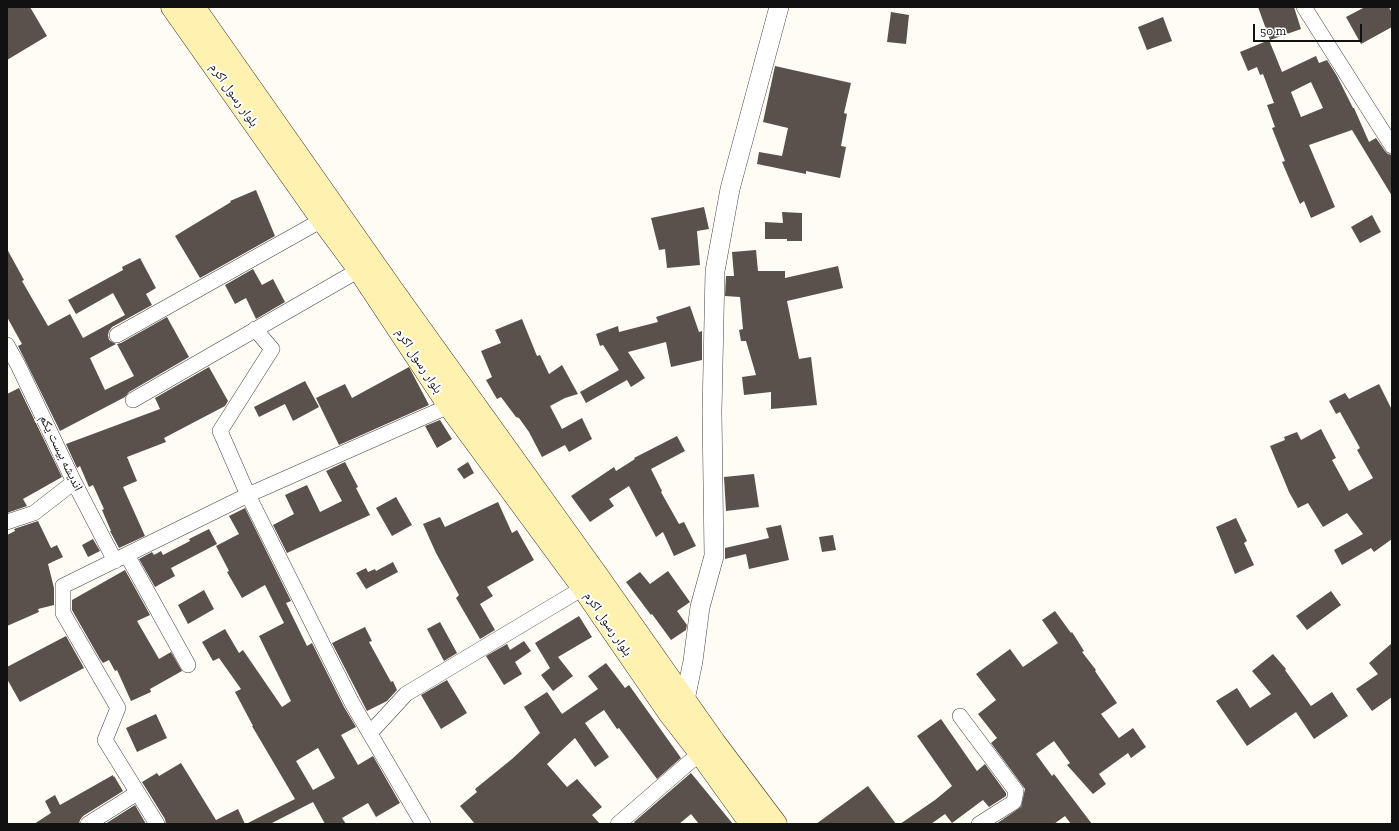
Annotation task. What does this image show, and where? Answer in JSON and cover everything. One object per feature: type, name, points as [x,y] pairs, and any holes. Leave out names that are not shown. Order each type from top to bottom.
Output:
[{"type":"main road","name":"بلوار رسول اکرم","points":[[172,7],[359,270],[448,406],[583,588],[677,706],[715,743],[776,824]]},
{"type":"main road","name":"بلوار رسول اکرم","points":[[194,7],[394,292],[599,578],[677,706],[700,753],[751,824]]},
{"type":"street","points":[[677,706],[692,661],[700,607],[714,556],[712,412],[715,272],[730,189],[780,7]]},
{"type":"street","points":[[1304,7],[1392,146]]},
{"type":"street","points":[[117,335],[322,220]]},
{"type":"street","points":[[133,400],[359,270]]},
{"type":"street","points":[[255,330],[272,349],[220,431],[248,495],[352,703],[423,824]]},
{"type":"street","name":"اندیشه بیست یکم","points":[[7,345],[74,482],[188,665]]},
{"type":"street","points":[[157,824],[105,740],[118,708],[63,613],[63,586],[248,495],[448,406]]},
{"type":"street","points":[[7,522],[34,513],[74,482]]},
{"type":"street","points":[[370,733],[406,694],[583,588]]},
{"type":"street","points":[[960,716],[1016,791],[1014,802],[979,824]]},
{"type":"street","points":[[618,824],[700,753]]},
{"type":"street","points":[[88,824],[137,793]]},
{"type":"building","points":[[7,7],[30,7],[47,36],[7,60]]},
{"type":"building","points":[[1258,7],[1294,7],[1301,29],[1270,40]]},
{"type":"building","points":[[1365,7],[1389,7],[1392,13],[1392,27],[1361,44],[1346,17]]},
{"type":"building","points":[[891,12],[909,15],[906,44],[887,42]]},
{"type":"building","points":[[1163,17],[1172,41],[1147,50],[1138,27]]},
{"type":"building","points":[[1269,40],[1282,72],[1316,56],[1319,63],[1327,60],[1354,108],[1369,142],[1376,138],[1385,151],[1392,155],[1392,196],[1352,130],[1309,145],[1335,207],[1311,218],[1304,201],[1300,204],[1282,162],[1285,161],[1272,128],[1275,127],[1267,105],[1274,103],[1263,74],[1260,75],[1257,67],[1248,71],[1240,52]],"holes":[[[1311,82],[1323,108],[1301,117],[1291,92]]]},
{"type":"building","points":[[775,66],[851,83],[844,113],[847,114],[841,146],[846,147],[840,178],[806,171],[806,174],[757,164],[759,152],[782,156],[788,128],[763,122]]},
{"type":"building","points":[[256,190],[275,236],[200,278],[175,236],[231,202],[230,201]]},
{"type":"building","points":[[704,207],[709,229],[697,231],[700,265],[667,268],[665,249],[659,250],[651,218]]},
{"type":"building","points":[[782,212],[802,213],[802,241],[765,239],[765,222],[783,223]]},
{"type":"building","points":[[1372,215],[1381,232],[1360,243],[1351,227]]},
{"type":"building","points":[[7,249],[24,280],[22,281],[48,326],[70,314],[83,338],[125,315],[113,293],[76,314],[68,300],[123,270],[122,267],[140,258],[156,288],[146,294],[152,305],[112,327],[108,335],[109,340],[116,344],[90,358],[105,390],[134,376],[117,344],[167,317],[189,357],[129,392],[125,397],[60,431],[18,346],[22,344],[7,317]]},
{"type":"building","points":[[756,250],[758,271],[785,271],[785,278],[838,266],[843,288],[787,301],[799,359],[811,357],[817,405],[771,409],[771,392],[744,395],[742,377],[756,375],[746,341],[741,341],[739,330],[743,329],[740,297],[725,296],[726,276],[734,276],[732,252]]},
{"type":"building","points":[[253,269],[262,285],[273,279],[285,302],[256,319],[246,298],[235,304],[225,285]]},
{"type":"building","points":[[690,306],[699,332],[702,331],[702,360],[671,367],[666,342],[628,352],[645,378],[631,387],[627,380],[586,403],[580,392],[619,370],[603,345],[600,346],[596,334],[618,326],[619,332],[658,322],[656,317]]},
{"type":"building","points":[[522,319],[537,356],[540,355],[549,374],[562,365],[578,394],[565,398],[550,406],[562,429],[582,418],[592,439],[569,452],[565,445],[542,457],[529,432],[519,418],[516,417],[501,397],[497,399],[486,380],[492,377],[481,351],[501,343],[495,330]]},
{"type":"building","points":[[209,367],[228,401],[225,406],[164,438],[166,442],[127,457],[137,481],[123,487],[145,536],[119,548],[110,531],[102,510],[104,509],[93,485],[89,487],[80,466],[77,468],[66,444],[160,409],[155,398]]},
{"type":"building","points":[[409,367],[429,405],[339,445],[316,398],[345,384],[352,398]]},
{"type":"building","points":[[305,381],[319,407],[293,421],[285,404],[259,417],[254,407]]},
{"type":"building","points":[[1379,384],[1392,410],[1392,539],[1374,552],[1371,548],[1342,565],[1334,550],[1363,534],[1347,513],[1323,527],[1308,503],[1298,508],[1289,492],[1270,446],[1285,440],[1284,437],[1297,432],[1301,440],[1321,429],[1336,458],[1332,460],[1349,491],[1373,478],[1357,450],[1360,448],[1340,412],[1336,414],[1329,401],[1345,393],[1349,399]]},
{"type":"building","points":[[19,388],[62,477],[23,499],[27,506],[7,513],[7,394]]},
{"type":"building","points":[[440,420],[452,439],[437,448],[425,426]]},
{"type":"building","points":[[677,436],[685,451],[651,469],[662,491],[661,492],[679,524],[684,522],[696,546],[674,556],[663,532],[656,537],[629,486],[609,499],[614,506],[590,522],[571,496],[614,467],[616,471],[635,459],[634,458]]},
{"type":"building","points":[[345,462],[370,515],[287,553],[273,525],[294,514],[285,495],[307,485],[320,512],[342,501],[326,471]]},
{"type":"building","points":[[468,462],[474,473],[464,479],[457,469]]},
{"type":"building","points":[[754,474],[759,507],[726,511],[724,477]]},
{"type":"building","points":[[396,497],[412,525],[392,536],[376,508]]},
{"type":"building","points":[[498,502],[512,533],[517,530],[534,560],[487,587],[493,596],[480,604],[495,630],[480,639],[456,598],[459,595],[436,553],[423,524],[440,517],[445,527]]},
{"type":"building","points":[[245,508],[291,601],[286,603],[307,646],[312,643],[344,707],[356,727],[341,735],[358,765],[373,756],[400,803],[376,817],[368,803],[342,818],[346,824],[325,824],[313,802],[270,824],[246,824],[295,799],[252,726],[235,692],[241,689],[219,658],[213,661],[202,642],[225,629],[239,653],[243,650],[282,707],[291,701],[259,636],[284,623],[265,585],[242,598],[227,572],[229,571],[216,546],[239,534],[229,516]],"holes":[[[318,748],[335,778],[313,790],[296,761]]]},
{"type":"building","points":[[1236,518],[1247,541],[1244,543],[1254,565],[1235,574],[1216,527]]},
{"type":"building","points":[[38,521],[51,548],[57,545],[63,557],[48,564],[54,588],[54,605],[38,609],[39,612],[7,626],[7,535],[15,531],[14,529]]},
{"type":"building","points":[[781,525],[789,560],[749,569],[746,554],[725,559],[725,548],[769,538],[766,528]]},
{"type":"building","points":[[209,529],[217,544],[171,568],[175,576],[155,587],[139,559],[152,552],[154,555],[161,551],[163,555]]},
{"type":"building","points":[[833,535],[836,550],[822,552],[819,537]]},
{"type":"building","points":[[93,539],[100,551],[88,557],[82,545]]},
{"type":"building","points":[[393,562],[398,572],[366,589],[356,573],[366,568],[368,572],[375,569],[376,571]]},
{"type":"building","points":[[125,570],[150,615],[137,621],[159,659],[171,652],[182,671],[150,689],[151,692],[131,701],[117,670],[115,671],[109,660],[103,663],[100,659],[72,610],[72,600]]},
{"type":"building","points":[[668,571],[690,602],[677,611],[687,625],[686,630],[671,640],[626,582],[640,572],[650,584]]},
{"type":"building","points":[[204,590],[214,609],[188,624],[178,605]]},
{"type":"building","points":[[1331,591],[1341,605],[1307,630],[1296,616]]},
{"type":"building","points":[[1055,611],[1071,633],[1072,632],[1084,651],[1082,652],[1096,670],[1095,671],[1117,703],[1101,714],[1119,738],[1133,728],[1146,747],[1131,758],[1128,753],[1099,774],[1106,784],[1093,794],[1067,765],[1070,763],[1054,741],[1036,754],[1052,776],[1054,774],[1092,824],[1071,824],[1065,816],[1054,824],[996,824],[1021,807],[1025,789],[991,743],[997,738],[978,714],[996,700],[976,674],[1010,649],[1023,667],[1058,643],[1042,620]]},
{"type":"building","points":[[579,616],[592,637],[558,657],[573,676],[553,691],[541,675],[550,668],[535,643]]},
{"type":"building","points":[[440,622],[457,653],[444,661],[427,629]]},
{"type":"building","points":[[365,627],[372,641],[369,642],[397,690],[387,701],[367,711],[332,643]]},
{"type":"building","points":[[66,636],[84,668],[20,702],[7,679],[7,667]]},
{"type":"building","points":[[524,641],[531,651],[515,662],[522,674],[504,685],[486,656],[507,644],[510,650]]},
{"type":"building","points":[[1392,643],[1392,697],[1372,711],[1356,689],[1378,674],[1369,663]]},
{"type":"building","points":[[1273,654],[1286,669],[1285,670],[1311,706],[1332,692],[1348,716],[1314,739],[1296,712],[1247,746],[1216,701],[1237,688],[1250,708],[1271,694],[1252,671]]},
{"type":"building","points":[[606,663],[625,688],[629,685],[681,758],[657,779],[619,728],[617,729],[604,710],[585,723],[609,757],[595,767],[575,738],[547,764],[567,787],[577,779],[602,807],[592,815],[600,824],[475,824],[460,806],[477,792],[475,789],[512,759],[540,733],[524,707],[547,692],[562,714],[598,689],[588,676]]},
{"type":"building","points":[[447,680],[467,713],[441,729],[421,695]]},
{"type":"building","points":[[156,714],[167,738],[137,752],[126,728]]},
{"type":"building","points":[[941,719],[977,771],[985,764],[1006,793],[1006,796],[989,807],[983,800],[952,823],[945,814],[931,824],[900,824],[935,800],[952,786],[917,736]]},
{"type":"building","points":[[181,763],[216,820],[238,809],[245,824],[166,824],[165,819],[142,782],[157,773],[159,776]]},
{"type":"building","points":[[691,773],[733,824],[699,824],[691,814],[679,824],[635,824],[634,822]]},
{"type":"building","points":[[113,775],[123,791],[83,816],[79,824],[34,824],[51,813],[45,801],[55,795],[60,805]]},
{"type":"building","points":[[868,786],[896,824],[816,824]]},
{"type":"building","points":[[135,805],[146,824],[105,824]]}]
